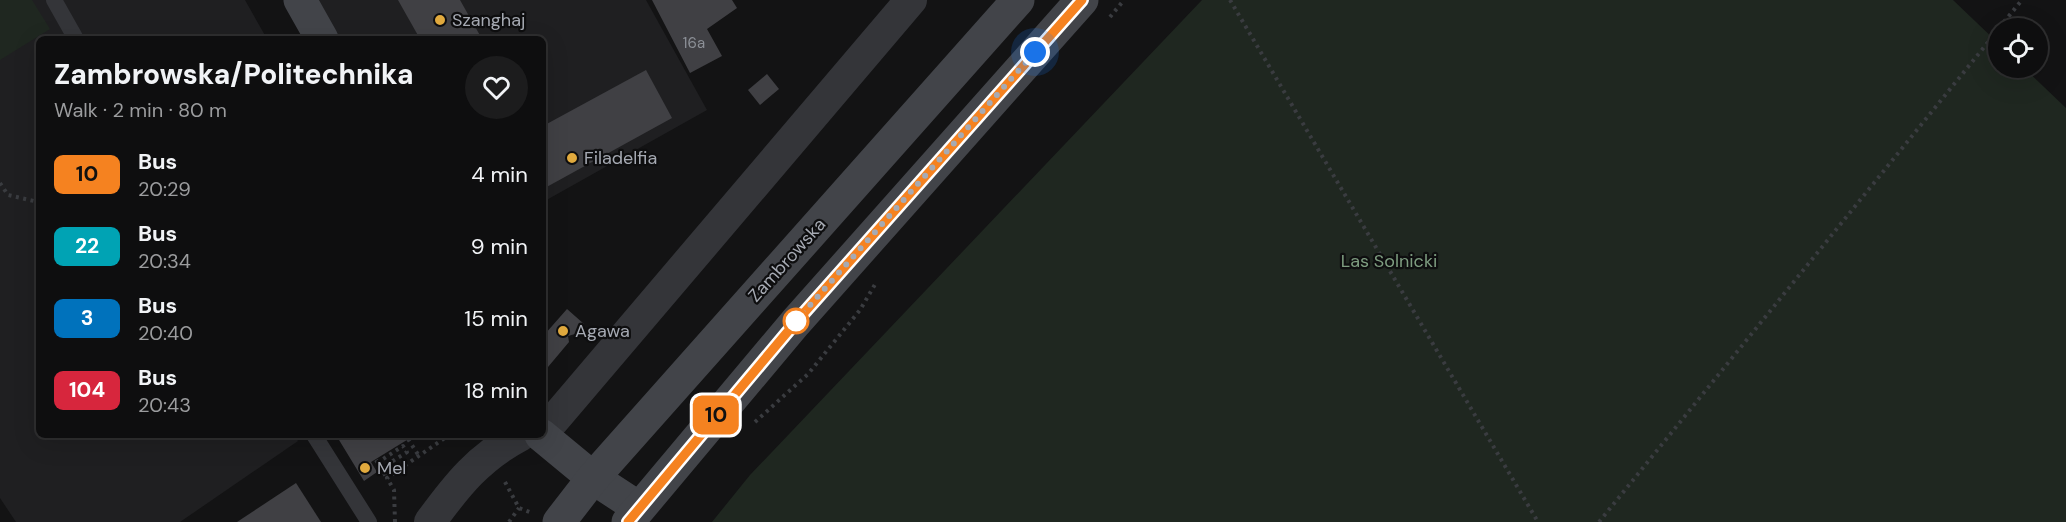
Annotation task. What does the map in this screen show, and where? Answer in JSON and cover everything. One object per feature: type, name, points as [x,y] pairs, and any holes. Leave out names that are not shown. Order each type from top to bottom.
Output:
[{"type":"main road","points":[[300,0],[320,36]]},
{"type":"main road","name":"Zambrowska","points":[[559,522],[593,477],[1018,0]]},
{"type":"main road","points":[[545,438],[593,477],[633,515],[795,323],[1094,10]]},
{"type":"street","points":[[546,424],[553,421],[911,0]]},
{"type":"street","points":[[430,522],[460,480],[491,453],[516,438]]},
{"type":"lane","points":[[54,0],[74,36]]},
{"type":"lane","points":[[316,438],[369,522]]},
{"type":"path","points":[[1094,10],[1124,0]]},
{"type":"path","points":[[1230,0],[1538,522]]},
{"type":"path","points":[[2008,18],[2022,0]]},
{"type":"path","points":[[1599,522],[1988,43]]},
{"type":"path","points":[[0,183],[8,195],[34,201],[36,199]]},
{"type":"path","points":[[752,426],[808,374],[860,310],[882,273]]},
{"type":"path","points":[[387,478],[445,438]]},
{"type":"path","points":[[408,439],[419,456]]},
{"type":"path","points":[[394,473],[388,464],[407,452],[403,446],[376,462],[394,490],[395,522]]},
{"type":"path","points":[[503,476],[519,508],[509,522]]},
{"type":"shaded area","points":[[0,0],[245,0],[265,36],[36,36],[36,438],[296,438],[298,441],[180,522],[16,522],[0,498]]},
{"type":"shaded area","points":[[318,0],[646,0],[707,110],[546,200],[546,36],[337,36]]},
{"type":"green space","points":[[0,0],[32,0],[50,29],[0,60]]},
{"type":"green space","name":"Las Solnicki","points":[[1202,0],[1953,0],[1988,33],[1988,78],[2034,78],[2066,108],[2066,522],[712,522],[750,475]]},
{"type":"building","name":"Szanghaj","points":[[398,0],[460,0],[480,36],[418,36]]},
{"type":"building","points":[[652,0],[732,0],[737,8],[707,29],[722,56],[690,73]]},
{"type":"building","name":"Filadelfia","points":[[646,70],[672,118],[546,187],[546,124]]},
{"type":"building","points":[[767,74],[779,89],[760,105],[748,90]]},
{"type":"building","points":[[567,309],[584,324],[575,334],[568,336],[569,342],[548,367],[546,365],[546,333]]},
{"type":"building","points":[[338,438],[410,438],[371,462],[377,472],[364,481]]},
{"type":"building","points":[[296,483],[321,522],[237,522]]},
{"type":"bus line","name":"10","points":[[628,522],[795,323],[1082,0]]},
{"type":"place","name":"Szanghaj","points":[[440,20]]},
{"type":"place","name":"Filadelfia","points":[[572,158]]},
{"type":"place","name":"Agawa","points":[[563,331]]},
{"type":"place","name":"Mel","points":[[365,468]]},
{"type":"route","points":[[796,321],[795,323],[1035,52]]}]
